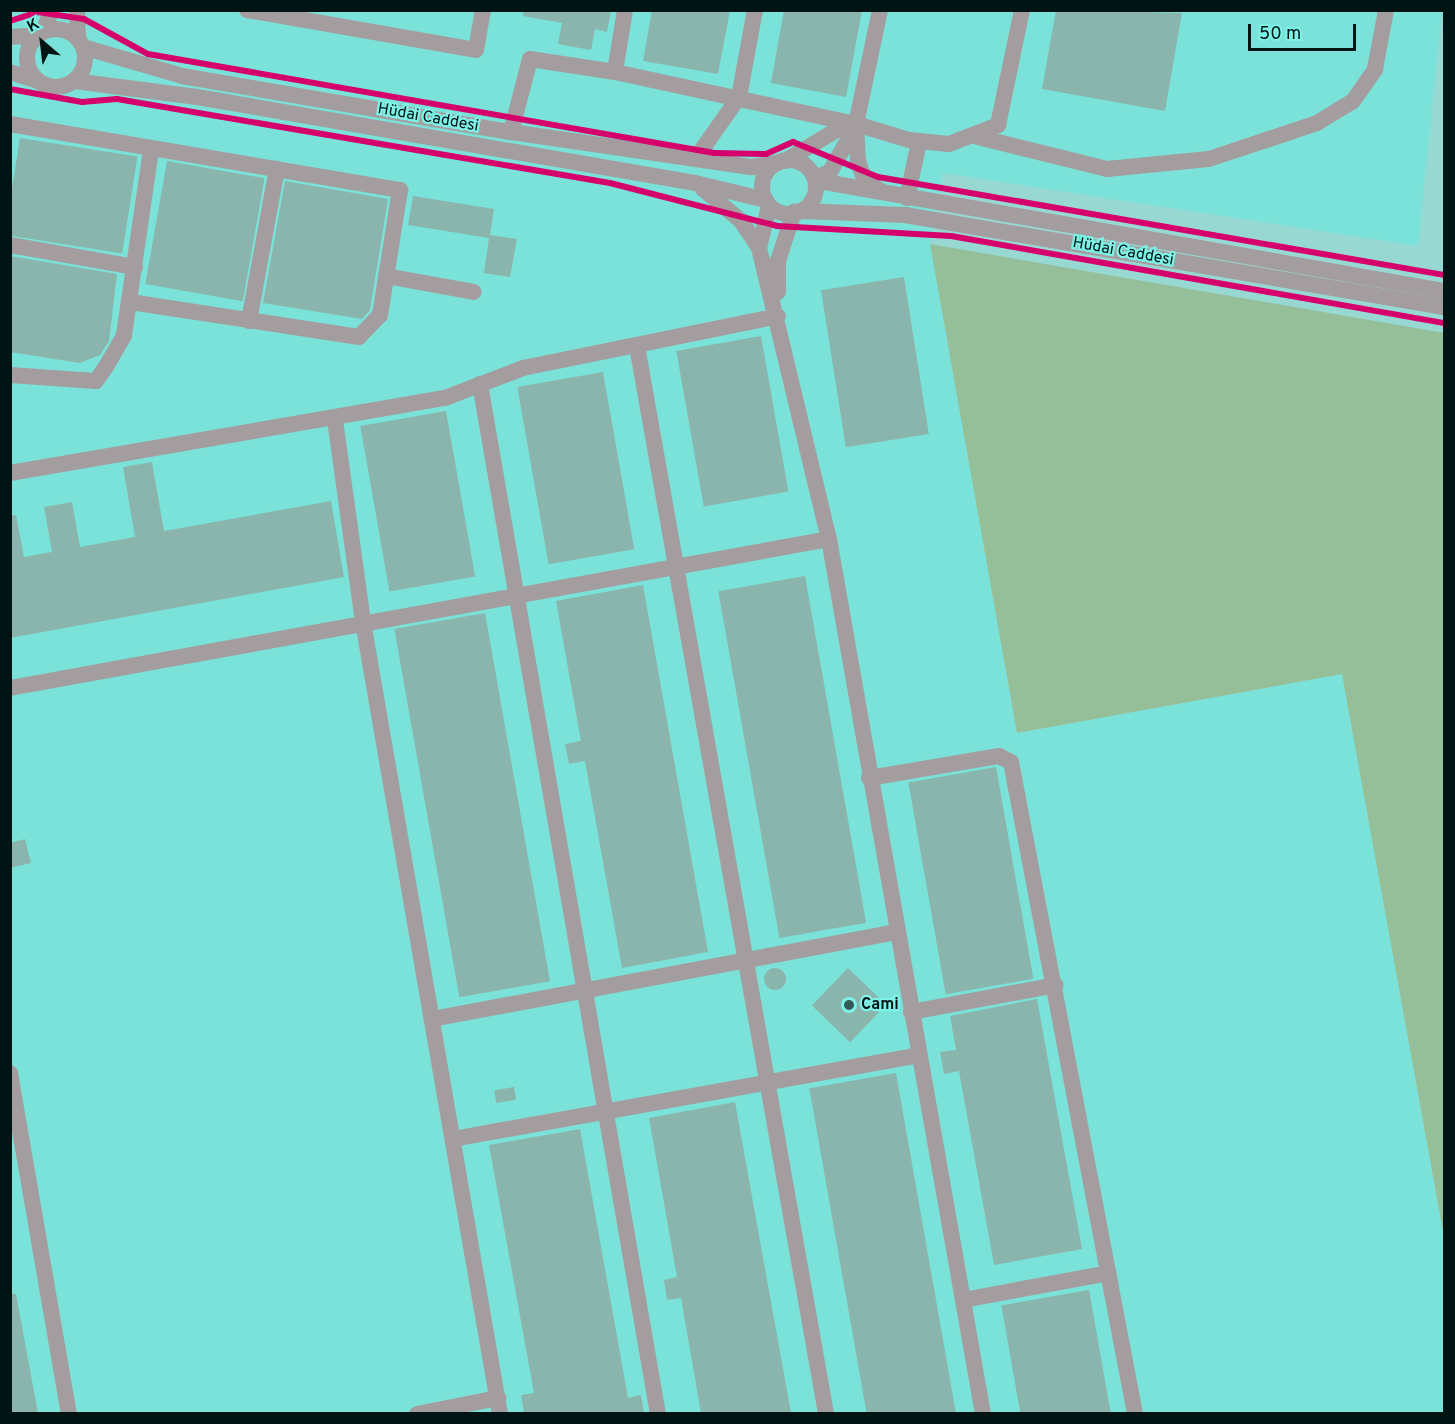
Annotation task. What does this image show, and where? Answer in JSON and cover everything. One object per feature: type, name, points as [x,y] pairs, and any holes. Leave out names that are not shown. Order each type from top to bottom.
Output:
[{"type":"street","points":[[38,81],[27,58],[52,10]]},
{"type":"street","points":[[10,72],[56,87],[74,81],[84,65],[77,10]]},
{"type":"street","points":[[247,10],[276,13],[476,50],[483,10]]},
{"type":"street","points":[[615,72],[625,10]]},
{"type":"street","points":[[696,158],[739,97],[755,10]]},
{"type":"street","points":[[778,316],[778,261],[797,212],[818,179],[830,172],[852,124],[880,10]]},
{"type":"street","points":[[511,132],[530,59],[615,72],[739,97],[919,142],[949,144],[978,137],[998,125],[1022,10]]},
{"type":"street","points":[[978,137],[1107,169],[1209,159],[1337,113],[1366,85],[1384,36],[1386,10]]},
{"type":"street","points":[[10,37],[63,30],[81,43]]},
{"type":"street","name":"Hüdai Caddesi","points":[[81,43],[182,76],[511,132],[752,166],[781,162]]},
{"type":"street","name":"Hüdai Caddesi","points":[[74,81],[695,183],[767,203]]},
{"type":"street","points":[[10,124],[400,190],[380,315],[359,337],[129,302]]},
{"type":"street","points":[[759,248],[767,203],[763,179],[781,162],[852,124]]},
{"type":"street","points":[[852,124],[858,161],[865,181],[886,194]]},
{"type":"street","points":[[907,198],[919,142]]},
{"type":"street","points":[[10,375],[96,381],[124,335],[151,149]]},
{"type":"street","points":[[781,162],[807,166],[818,179]]},
{"type":"street","points":[[249,321],[277,169]]},
{"type":"street","name":"Hüdai Caddesi","points":[[818,179],[907,198],[1444,291]]},
{"type":"street","points":[[695,183],[741,221],[759,248],[778,316],[829,539],[896,932],[983,1413]]},
{"type":"street","points":[[767,203],[797,212]]},
{"type":"street","name":"Hüdai Caddesi","points":[[797,212],[905,215],[1444,307]]},
{"type":"street","points":[[10,245],[135,267]]},
{"type":"street","points":[[386,276],[474,291]]},
{"type":"street","points":[[10,473],[335,420],[445,398],[523,368],[778,316]]},
{"type":"street","points":[[637,346],[825,1413]]},
{"type":"street","points":[[480,384],[513,595],[658,1413]]},
{"type":"street","points":[[335,420],[363,622],[499,1406],[417,1413]]},
{"type":"street","points":[[10,688],[829,539]]},
{"type":"street","points":[[869,778],[999,756],[1011,762],[1056,985],[1134,1413]]},
{"type":"street","points":[[432,1019],[746,963],[896,932]]},
{"type":"street","points":[[911,1012],[1056,985]]},
{"type":"street","points":[[453,1140],[919,1055]]},
{"type":"street","points":[[11,1074],[69,1413]]},
{"type":"street","points":[[963,1300],[1109,1273]]},
{"type":"shaded area","points":[[10,11],[1442,11],[1418,246],[943,173],[930,243],[1017,733],[1342,674],[1444,1237],[1444,1413],[11,1413]]},
{"type":"green space","points":[[930,244],[1444,333],[1444,1237],[1342,674],[1017,733]]},
{"type":"building","points":[[524,10],[611,10],[607,32],[595,29],[591,50],[558,44],[562,23],[523,16]]},
{"type":"building","points":[[652,10],[730,10],[718,74],[643,61]]},
{"type":"building","points":[[784,10],[862,10],[846,97],[771,83]]},
{"type":"building","points":[[1056,10],[1182,13],[1165,111],[1042,89]]},
{"type":"building","points":[[20,138],[138,157],[122,253],[10,236],[10,201]]},
{"type":"building","points":[[167,161],[264,178],[243,301],[145,284]]},
{"type":"building","points":[[285,181],[388,199],[370,310],[362,319],[263,303]]},
{"type":"building","points":[[413,196],[494,209],[490,235],[517,239],[510,277],[484,273],[489,238],[408,225]]},
{"type":"building","points":[[10,256],[117,274],[109,341],[100,355],[80,363],[10,352]]},
{"type":"building","points":[[904,277],[929,434],[846,447],[821,290]]},
{"type":"building","points":[[761,336],[788,492],[704,507],[676,351]]},
{"type":"building","points":[[603,372],[634,549],[549,564],[517,387]]},
{"type":"building","points":[[446,411],[475,576],[389,592],[360,426]]},
{"type":"building","points":[[152,462],[164,531],[331,501],[344,577],[10,638],[10,516],[16,515],[24,557],[52,552],[44,507],[72,502],[80,547],[135,537],[123,467]]},
{"type":"building","points":[[805,576],[866,923],[779,938],[718,591]]},
{"type":"building","points":[[643,585],[708,952],[622,968],[585,761],[569,764],[565,744],[581,741],[556,601]]},
{"type":"building","points":[[485,613],[550,981],[459,997],[394,629]]},
{"type":"building","points":[[996,767],[1033,979],[946,994],[908,782]]},
{"type":"building","points":[[25,839],[31,863],[10,868],[10,843]]},
{"type":"building","points":[[775,968],[783,971],[786,979],[783,987],[775,990],[767,987],[764,979],[767,971]]},
{"type":"building","name":"Cami","points":[[848,968],[886,1005],[850,1042],[812,1005]]},
{"type":"building","points":[[1037,999],[1082,1249],[994,1265],[959,1071],[944,1074],[940,1052],[956,1050],[950,1016]]},
{"type":"building","points":[[896,1073],[956,1413],[867,1414],[809,1088]]},
{"type":"building","points":[[514,1087],[516,1100],[496,1103],[494,1090]]},
{"type":"building","points":[[735,1102],[791,1413],[701,1413],[681,1298],[667,1300],[664,1280],[677,1277],[649,1118]]},
{"type":"building","points":[[580,1129],[628,1398],[641,1395],[644,1412],[524,1413],[521,1395],[534,1393],[489,1145]]},
{"type":"building","points":[[1089,1290],[1111,1413],[1020,1414],[1001,1305]]},
{"type":"building","points":[[10,1294],[16,1294],[38,1413],[10,1413]]},
{"type":"cycle path","points":[[10,21],[38,12],[84,19],[148,54],[714,153],[766,154],[793,142],[878,177],[1444,275]]},
{"type":"cycle path","points":[[10,89],[82,102],[117,99],[610,183],[777,226],[951,236],[1444,323]]},
{"type":"place","name":"Cami","points":[[849,1005]]}]
